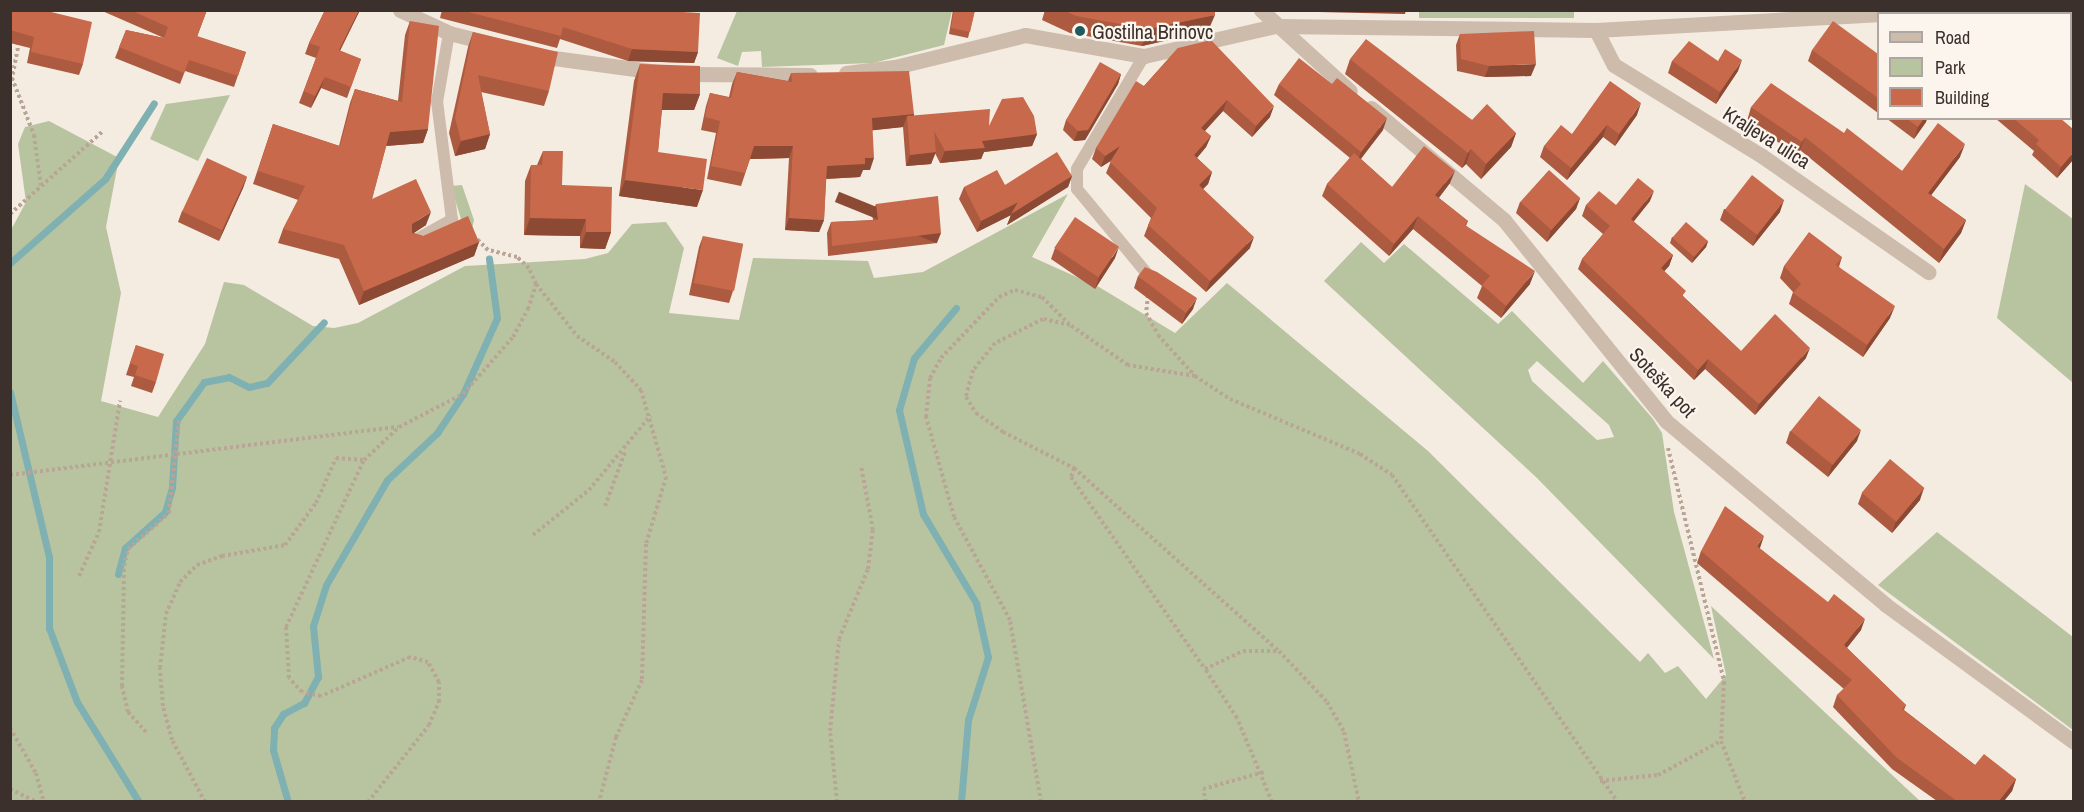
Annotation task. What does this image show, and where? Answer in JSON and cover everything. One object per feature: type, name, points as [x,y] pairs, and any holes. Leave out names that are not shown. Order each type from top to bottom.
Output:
[{"type":"street","points":[[400,10],[420,15],[448,33],[611,70],[761,76],[895,67],[1025,35],[1144,56],[1275,26],[1596,30],[1877,14]]},
{"type":"street","name":"Soteška pot","points":[[1261,10],[1275,26],[1479,194],[1525,244],[1666,421],[1886,605],[2073,741]]},
{"type":"street","points":[[1902,12],[1919,10]]},
{"type":"street","name":"Kraljeva ulica","points":[[1596,30],[1614,65],[1762,156],[1928,272]]},
{"type":"lane","points":[[414,242],[452,220],[437,102],[448,33]]},
{"type":"lane","points":[[1144,56],[1077,169],[1077,189],[1149,276]]},
{"type":"path","points":[[21,33],[12,78],[34,135],[41,186]]},
{"type":"path","points":[[10,214],[103,131]]},
{"type":"path","points":[[452,220],[488,250],[517,257],[577,336],[615,362],[640,390],[651,415],[666,477],[646,544],[642,680],[616,737],[599,801]]},
{"type":"path","points":[[1149,276],[1146,313],[1158,335],[1195,376],[1230,399],[1360,454],[1392,476],[1600,781],[1617,801]]},
{"type":"path","points":[[368,801],[429,725],[439,702],[439,682],[428,662],[410,657],[391,662],[321,696],[302,692],[289,678],[284,655],[286,627],[307,575],[341,515],[364,460],[399,427],[463,394],[513,337],[536,284]]},
{"type":"path","points":[[1041,801],[1010,620],[954,517],[926,417],[930,378],[941,358],[999,297],[1015,290],[1042,297],[1070,325],[1128,365],[1195,376]]},
{"type":"path","points":[[1070,325],[1043,320],[995,343],[973,370],[966,398],[976,413],[1003,432],[1074,468],[1279,651],[1327,702],[1344,732],[1359,801]]},
{"type":"path","points":[[80,576],[99,532],[112,463],[120,401]]},
{"type":"path","points":[[533,536],[589,490],[627,449],[651,415]]},
{"type":"path","points":[[146,732],[128,712],[122,686],[124,566],[128,549],[169,513],[177,457],[179,421]]},
{"type":"path","points":[[1666,421],[1680,511],[1724,682],[1721,741],[1744,801]]},
{"type":"path","points":[[10,475],[177,457],[399,427]]},
{"type":"path","points":[[605,506],[627,449]]},
{"type":"path","points":[[205,801],[172,740],[163,706],[160,668],[166,614],[180,582],[197,565],[222,556],[285,545],[316,503],[336,458],[364,460]]},
{"type":"path","points":[[837,801],[830,731],[839,639],[868,569],[873,530],[861,465]]},
{"type":"path","points":[[1074,468],[1071,477],[1205,669],[1264,772],[1272,801]]},
{"type":"path","points":[[10,579],[10,610]]},
{"type":"path","points":[[1205,669],[1243,651],[1279,651]]},
{"type":"path","points":[[10,728],[36,773],[44,801]]},
{"type":"path","points":[[1600,781],[1659,775],[1721,741]]},
{"type":"path","points":[[1206,801],[1203,789],[1264,772]]},
{"type":"path","points":[[10,789],[37,801]]},
{"type":"green space","points":[[737,11],[952,11],[944,45],[873,63],[762,67],[761,51],[742,52],[738,66],[717,58]]},
{"type":"green space","points":[[1419,11],[1574,11],[1574,18],[1419,18]]},
{"type":"green space","points":[[230,95],[198,161],[150,139],[166,104]]},
{"type":"green space","points":[[49,121],[119,158],[106,227],[121,293],[101,401],[158,417],[205,344],[224,282],[244,285],[313,326],[334,328],[358,323],[465,266],[585,259],[608,253],[632,224],[666,222],[684,248],[669,313],[739,320],[753,258],[868,261],[874,278],[923,272],[1068,194],[1032,257],[1099,287],[1175,333],[1227,283],[1428,451],[1640,662],[1648,653],[1665,673],[1678,666],[1706,699],[1726,675],[1711,606],[1920,801],[11,802],[11,230],[26,202],[18,144],[25,127]]},
{"type":"green space","points":[[2025,184],[2073,219],[2073,383],[1997,318]]},
{"type":"green space","points":[[462,185],[474,220],[472,229],[461,219],[451,186]]},
{"type":"green space","points":[[1361,242],[1384,263],[1404,244],[1498,324],[1512,311],[1583,383],[1603,361],[1653,419],[1662,433],[1674,512],[1714,659],[1537,478],[1324,281]],"holes":[[[1537,361],[1609,425],[1614,437],[1597,440],[1532,381],[1528,370]]]},
{"type":"green space","points":[[1937,532],[2073,637],[2073,730],[1878,585]]},
{"type":"building","points":[[10,10],[43,10],[92,22],[83,64],[31,52],[34,37],[10,30]]},
{"type":"building","points":[[130,10],[207,10],[197,36],[246,52],[238,76],[189,60],[184,73],[119,47],[126,30],[164,38],[168,27]]},
{"type":"building","points":[[325,10],[359,10],[339,50],[361,59],[351,87],[325,77],[315,96],[304,91],[320,47],[309,43]]},
{"type":"building","points":[[460,10],[648,10],[700,13],[698,52],[632,49],[563,27],[561,36]]},
{"type":"building","points":[[954,10],[975,10],[970,32],[951,28]]},
{"type":"building","points":[[1063,10],[1215,10],[1215,15],[1148,29],[1076,16]]},
{"type":"building","points":[[410,21],[439,26],[428,129],[390,132],[372,199],[416,179],[431,212],[412,224],[412,233],[423,236],[468,216],[479,242],[364,291],[344,245],[283,229],[305,186],[258,171],[273,124],[340,146],[355,89],[402,102]]},
{"type":"building","points":[[1833,21],[1877,53],[1877,97],[1812,50]]},
{"type":"building","points":[[1534,31],[1536,64],[1489,66],[1461,59],[1460,34]]},
{"type":"building","points":[[473,32],[558,52],[549,91],[478,75],[490,134],[461,141],[455,118]]},
{"type":"building","points":[[1366,39],[1472,120],[1487,104],[1516,133],[1486,164],[1471,149],[1468,153],[1350,59]]},
{"type":"building","points":[[1211,40],[1274,106],[1256,126],[1227,100],[1201,128],[1211,136],[1194,155],[1212,172],[1199,185],[1254,237],[1210,281],[1148,225],[1157,208],[1110,162],[1120,146],[1105,156],[1096,148],[1136,81],[1144,86],[1178,48]]},
{"type":"building","points":[[1689,41],[1718,61],[1725,49],[1742,60],[1720,92],[1672,61]]},
{"type":"building","points":[[1299,58],[1332,84],[1337,78],[1387,118],[1361,152],[1279,84]]},
{"type":"building","points":[[1100,62],[1121,74],[1088,130],[1078,131],[1066,120]]},
{"type":"building","points":[[640,64],[700,66],[700,94],[663,93],[658,152],[707,159],[703,190],[625,180]]},
{"type":"building","points":[[909,71],[914,114],[872,118],[874,158],[865,158],[865,164],[827,166],[824,220],[789,218],[793,146],[754,146],[745,173],[711,166],[720,121],[705,117],[710,93],[731,98],[737,72],[792,82],[791,73]]},
{"type":"building","points":[[1610,81],[1641,103],[1619,134],[1607,125],[1571,168],[1544,146],[1561,125],[1572,134]]},
{"type":"building","points":[[1771,83],[1844,133],[1847,128],[1902,171],[1938,123],[1965,144],[1928,193],[1966,220],[1944,249],[1805,137],[1802,142],[1751,107]]},
{"type":"building","points":[[1023,97],[1034,116],[1037,134],[982,141],[985,148],[945,151],[934,131],[936,152],[910,155],[907,116],[990,109],[989,126],[1002,99]]},
{"type":"building","points":[[1909,120],[1923,120],[1918,127]]},
{"type":"building","points":[[2015,120],[2062,120],[2073,129],[2073,153],[2061,167],[2036,144],[2039,140]]},
{"type":"building","points":[[1424,146],[1455,171],[1435,195],[1468,221],[1465,225],[1535,271],[1506,306],[1482,285],[1490,276],[1418,216],[1394,244],[1327,184],[1354,153],[1392,187]]},
{"type":"building","points":[[543,151],[563,151],[562,185],[612,187],[611,232],[586,232],[586,219],[530,218],[531,165],[542,165]]},
{"type":"building","points":[[1057,152],[1072,176],[1011,214],[1018,202],[981,221],[964,187],[997,170],[1005,185]]},
{"type":"building","points":[[207,158],[247,177],[222,230],[182,211]]},
{"type":"building","points":[[1549,170],[1580,198],[1551,230],[1520,202]]},
{"type":"building","points":[[1752,175],[1784,200],[1757,235],[1725,210]]},
{"type":"building","points":[[1638,178],[1654,191],[1631,219],[1673,255],[1661,268],[1686,291],[1682,296],[1741,351],[1775,314],[1810,348],[1759,404],[1708,359],[1698,370],[1582,259],[1610,226],[1586,205],[1599,191],[1616,205]]},
{"type":"building","points":[[938,196],[941,233],[832,246],[831,222],[878,220],[876,204]]},
{"type":"building","points":[[1075,217],[1119,247],[1098,277],[1054,248]]},
{"type":"building","points":[[1686,222],[1708,241],[1694,257],[1672,238]]},
{"type":"building","points":[[1809,232],[1842,257],[1836,265],[1895,306],[1867,345],[1793,293],[1801,284],[1784,266]]},
{"type":"building","points":[[703,236],[743,244],[734,291],[694,283]]},
{"type":"building","points":[[1145,267],[1157,272],[1197,298],[1186,313],[1138,276]]},
{"type":"building","points":[[136,345],[164,354],[156,382],[135,375],[138,366],[130,363]]},
{"type":"building","points":[[1819,396],[1861,430],[1833,465],[1791,431]]},
{"type":"building","points":[[1890,459],[1924,488],[1896,522],[1862,493]]},
{"type":"building","points":[[1725,506],[1764,536],[1757,546],[1828,602],[1834,594],[1865,619],[1844,645],[1906,705],[1902,709],[1975,765],[1984,754],[2016,779],[1999,801],[1957,801],[1897,758],[1837,695],[1852,680],[1701,551]]},
{"type":"waterway","points":[[10,263],[105,179],[154,103]]},
{"type":"waterway","points":[[288,802],[273,750],[274,728],[283,714],[304,703],[318,677],[313,626],[326,585],[387,480],[437,433],[463,394],[497,318],[489,259]]},
{"type":"waterway","points":[[956,308],[914,358],[899,410],[923,514],[976,603],[988,657],[968,720],[961,802]]},
{"type":"waterway","points":[[118,574],[125,548],[165,512],[172,487],[176,421],[204,382],[229,377],[249,387],[267,383],[324,322]]},
{"type":"waterway","points":[[10,392],[49,557],[49,628],[77,702],[139,802]]},
{"type":"place","name":"Gostilna Brinovc","points":[[1080,31]]}]
